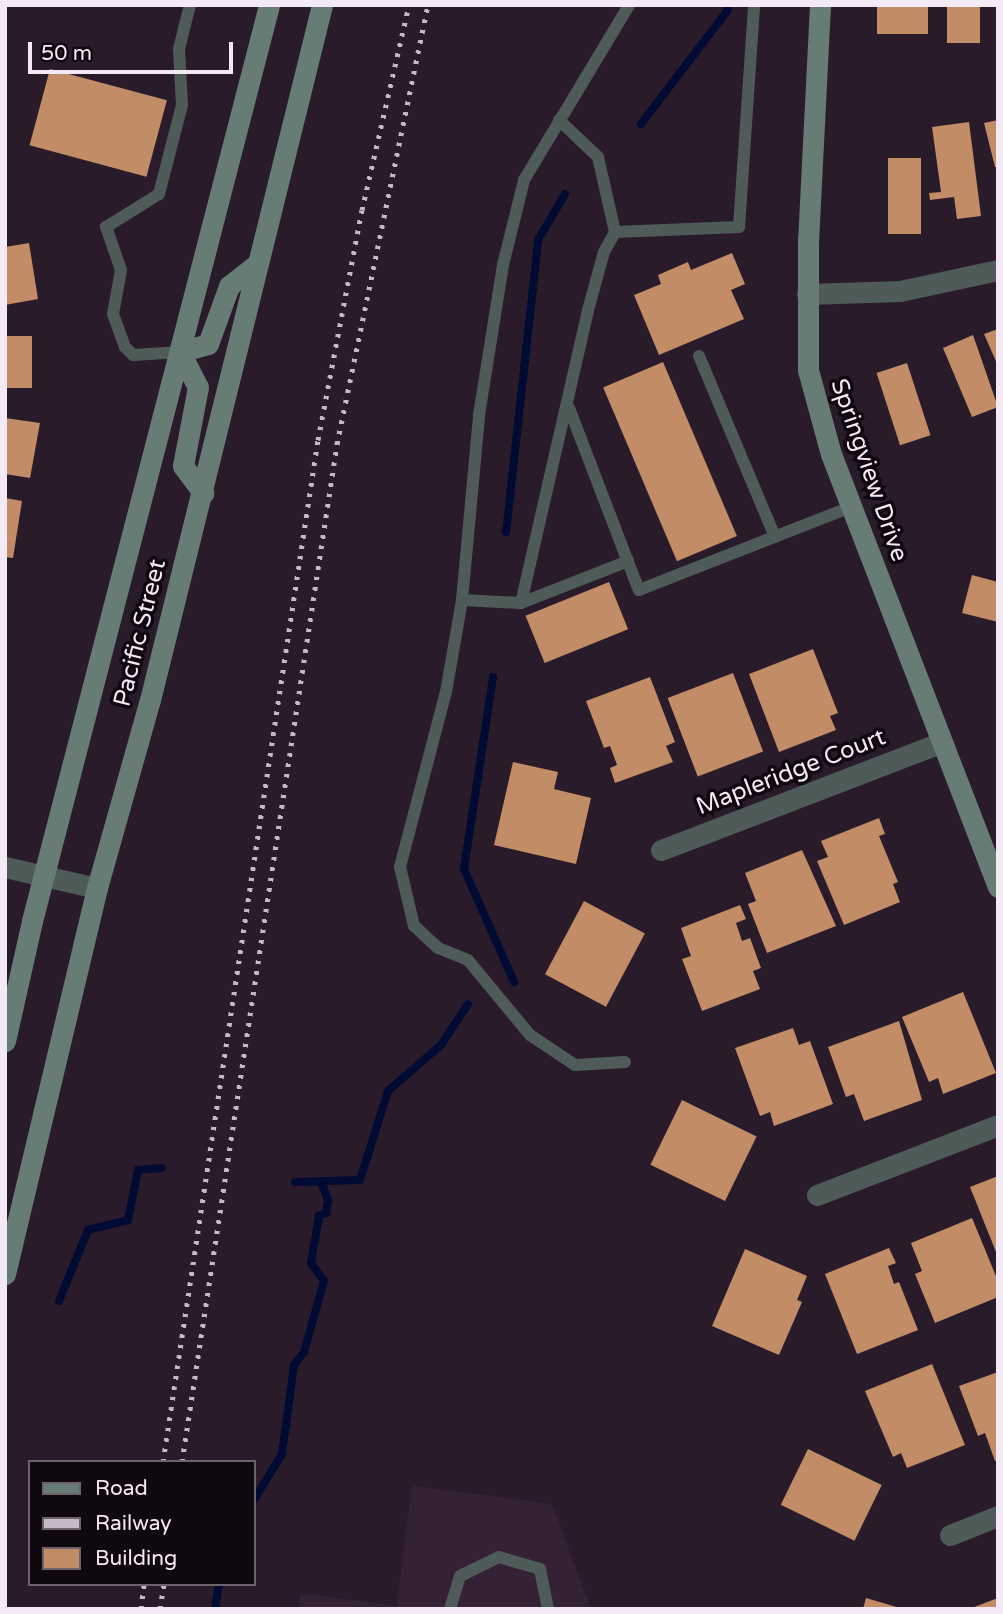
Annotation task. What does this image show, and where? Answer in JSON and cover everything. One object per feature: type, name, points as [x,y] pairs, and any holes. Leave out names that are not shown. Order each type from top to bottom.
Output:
[{"type":"main road","name":"Pacific Street","points":[[5,1041],[43,878],[270,5]]},
{"type":"main road","name":"Pacific Street","points":[[5,1274],[97,888],[203,493],[256,265],[322,5]]},
{"type":"main road","name":"Springview Drive","points":[[820,5],[807,294],[808,370],[831,454],[940,743],[998,887]]},
{"type":"main road","points":[[203,493],[183,466],[198,387],[180,352],[208,344],[229,286],[256,265]]},
{"type":"street","points":[[807,294],[900,291],[998,270]]},
{"type":"street","name":"Mapleridge Court","points":[[661,850],[940,743]]},
{"type":"street","points":[[5,867],[43,878],[97,888]]},
{"type":"street","points":[[817,1195],[998,1125]]},
{"type":"street","points":[[950,1535],[998,1516]]},
{"type":"lane","points":[[180,352],[132,355],[125,348],[113,314],[121,270],[106,226],[159,194],[181,105],[179,49],[190,5]]},
{"type":"lane","points":[[625,1062],[575,1065],[530,1035],[468,960],[438,948],[414,926],[400,867],[446,692],[462,600],[479,415],[503,265],[524,180],[629,5]]},
{"type":"lane","points":[[615,232],[739,227],[754,5]]},
{"type":"lane","points":[[521,603],[569,408],[588,310],[604,252],[615,232],[598,157],[559,120]]},
{"type":"lane","points":[[699,355],[775,537]]},
{"type":"lane","points":[[569,408],[639,590],[851,507]]},
{"type":"lane","points":[[462,600],[521,603],[628,561]]},
{"type":"lane","points":[[450,1609],[460,1576],[499,1557],[540,1569],[548,1609]]},
{"type":"shaded area","points":[[412,1486],[552,1504],[591,1609],[299,1609],[300,1593],[397,1606]]},
{"type":"building","points":[[877,5],[928,5],[928,34],[877,34]]},
{"type":"building","points":[[947,5],[980,5],[980,43],[947,43]]},
{"type":"building","points":[[50,69],[167,100],[146,177],[30,145]]},
{"type":"building","points":[[998,120],[998,167],[995,167],[984,123]]},
{"type":"building","points":[[969,122],[981,216],[957,219],[954,197],[930,200],[929,193],[941,192],[932,127]]},
{"type":"building","points":[[888,158],[921,158],[921,234],[888,234]]},
{"type":"building","points":[[29,243],[38,299],[5,305],[5,247]]},
{"type":"building","points":[[732,253],[745,284],[731,290],[744,319],[659,355],[634,295],[661,284],[658,275],[688,262],[691,270]]},
{"type":"building","points":[[998,329],[998,366],[984,334]]},
{"type":"building","points":[[973,335],[998,407],[972,417],[943,348]]},
{"type":"building","points":[[5,336],[32,336],[32,388],[5,388]]},
{"type":"building","points":[[663,362],[737,536],[677,561],[603,387]]},
{"type":"building","points":[[907,363],[930,435],[900,445],[877,373]]},
{"type":"building","points":[[5,418],[40,423],[30,478],[5,474]]},
{"type":"building","points":[[5,498],[22,501],[13,558],[5,557]]},
{"type":"building","points":[[972,575],[998,582],[998,622],[962,613]]},
{"type":"building","points":[[609,582],[628,629],[545,663],[526,616]]},
{"type":"building","points":[[813,649],[838,713],[830,716],[836,730],[779,752],[749,674]]},
{"type":"building","points":[[733,673],[763,751],[698,777],[668,698]]},
{"type":"building","points":[[650,677],[675,742],[666,746],[673,762],[615,783],[610,768],[617,765],[610,746],[604,748],[586,701]]},
{"type":"building","points":[[513,762],[558,772],[554,789],[591,798],[576,864],[494,845]]},
{"type":"building","points":[[879,818],[885,834],[879,836],[898,882],[893,884],[900,902],[844,925],[817,861],[828,857],[821,841]]},
{"type":"building","points":[[802,850],[836,926],[767,953],[748,904],[756,901],[745,873]]},
{"type":"building","points":[[584,901],[645,933],[606,1007],[545,974]]},
{"type":"building","points":[[740,905],[746,919],[736,923],[742,941],[750,938],[761,968],[753,971],[760,989],[702,1011],[682,959],[691,956],[681,928]]},
{"type":"building","points":[[963,992],[996,1073],[943,1094],[938,1078],[929,1082],[902,1017]]},
{"type":"building","points":[[899,1021],[922,1100],[864,1121],[854,1094],[846,1097],[828,1047]]},
{"type":"building","points":[[793,1028],[799,1045],[810,1041],[833,1104],[774,1126],[770,1112],[760,1116],[735,1048]]},
{"type":"building","points":[[682,1100],[757,1136],[725,1201],[650,1165]]},
{"type":"building","points":[[998,1176],[998,1257],[970,1187]]},
{"type":"building","points":[[972,1218],[998,1281],[998,1297],[935,1323],[915,1274],[922,1271],[911,1243]]},
{"type":"building","points":[[889,1248],[896,1263],[888,1266],[894,1284],[899,1282],[918,1330],[857,1354],[825,1274]]},
{"type":"building","points":[[745,1249],[807,1276],[797,1300],[802,1302],[779,1355],[712,1326]]},
{"type":"building","points":[[932,1364],[965,1445],[907,1468],[901,1453],[893,1457],[865,1391]]},
{"type":"building","points":[[998,1372],[998,1460],[995,1461],[985,1433],[978,1436],[959,1386]]},
{"type":"building","points":[[808,1449],[882,1485],[855,1541],[781,1505]]},
{"type":"building","points":[[866,1598],[900,1608],[900,1609],[863,1609]]},
{"type":"building","points":[[998,1598],[998,1609],[969,1609]]},
{"type":"waterway","points":[[641,124],[728,10]]},
{"type":"waterway","points":[[506,532],[538,240],[565,194]]},
{"type":"waterway","points":[[493,677],[464,869],[514,982]]},
{"type":"waterway","points":[[295,1182],[360,1180],[388,1091],[441,1045],[468,1004]]},
{"type":"waterway","points":[[59,1301],[88,1230],[128,1220],[138,1170],[162,1168]]},
{"type":"waterway","points":[[256,1497],[282,1454],[294,1365],[304,1352],[324,1281],[311,1263],[319,1216],[326,1213],[328,1200],[321,1182]]},
{"type":"waterway","points":[[215,1609],[219,1586]]},
{"type":"railway","points":[[163,1460],[318,440],[362,210],[409,5]]},
{"type":"railway","points":[[182,1460],[337,444],[428,5]]},
{"type":"railway","points":[[141,1609],[144,1586]]},
{"type":"railway","points":[[160,1609],[164,1586]]}]
